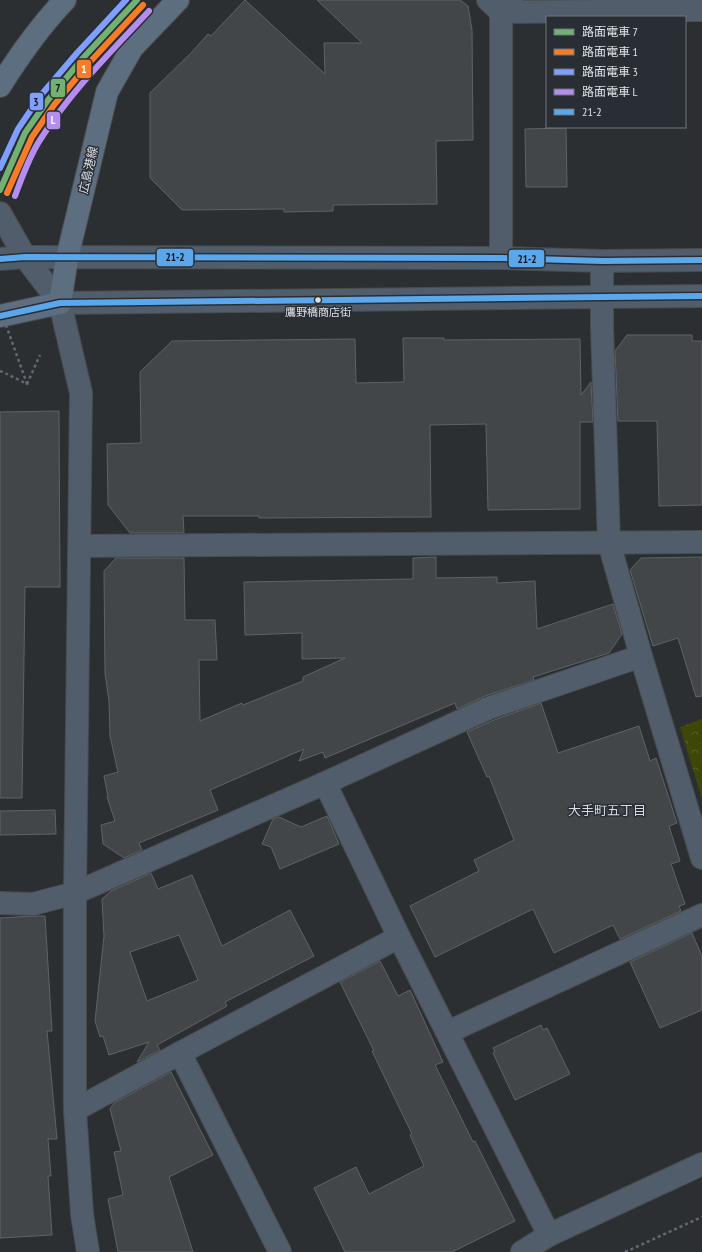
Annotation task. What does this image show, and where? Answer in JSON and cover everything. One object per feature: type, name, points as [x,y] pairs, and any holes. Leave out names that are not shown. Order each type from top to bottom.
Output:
[{"type":"main road","points":[[0,86],[49,17],[65,0]]},
{"type":"main road","name":"広島港線","points":[[60,303],[67,258],[107,92],[132,48],[178,0]]},
{"type":"main road","points":[[0,316],[60,303]]},
{"type":"street","points":[[501,258],[500,4],[702,10]]},
{"type":"street","points":[[0,213],[25,257],[60,303],[81,393],[75,894],[75,1110],[82,1214],[88,1252]]},
{"type":"street","points":[[0,259],[25,257],[501,258],[602,261],[702,260]]},
{"type":"street","points":[[602,261],[601,297],[609,543],[641,656],[702,858]]},
{"type":"street","points":[[60,303],[702,296]]},
{"type":"street","points":[[80,546],[702,542]]},
{"type":"street","points":[[0,903],[33,904],[75,894],[489,708],[641,656]]},
{"type":"street","points":[[325,782],[399,937],[549,1235]]},
{"type":"street","points":[[448,1032],[702,914]]},
{"type":"street","points":[[75,1110],[399,937]]},
{"type":"street","points":[[180,1053],[280,1252]]},
{"type":"street","points":[[522,1252],[549,1235],[702,1164]]},
{"type":"path","points":[[0,308],[27,384]]},
{"type":"path","points":[[27,384],[40,355]]},
{"type":"path","points":[[0,371],[27,384]]},
{"type":"path","points":[[625,1252],[702,1217]]},
{"type":"green space","points":[[702,719],[702,799],[680,727]]},
{"type":"building","points":[[245,0],[325,74],[324,43],[362,43],[317,0],[460,0],[468,6],[472,30],[473,140],[436,141],[437,204],[333,205],[333,211],[284,212],[284,209],[182,210],[150,178],[150,93],[192,52],[208,34],[211,36]]},
{"type":"building","points":[[566,128],[567,187],[526,187],[525,129]]},
{"type":"building","points":[[627,335],[692,335],[692,341],[702,341],[702,505],[659,506],[657,421],[618,421],[615,351]]},
{"type":"building","points":[[403,338],[444,338],[444,340],[580,339],[581,395],[591,382],[593,422],[580,422],[580,509],[488,510],[486,424],[430,425],[431,517],[259,518],[259,516],[183,516],[184,533],[130,533],[108,505],[107,444],[141,443],[140,372],[172,341],[355,339],[356,383],[404,382]]},
{"type":"building","points":[[59,411],[60,587],[25,587],[22,798],[0,798],[0,412]]},
{"type":"building","points":[[436,557],[436,578],[497,577],[497,583],[535,581],[537,629],[613,604],[622,634],[609,653],[533,677],[534,680],[485,696],[457,709],[455,703],[325,758],[323,752],[299,761],[304,749],[210,790],[218,810],[139,843],[142,850],[124,858],[103,844],[101,825],[115,821],[107,797],[104,776],[118,772],[110,736],[109,701],[105,673],[104,571],[116,558],[184,558],[185,620],[215,620],[217,660],[199,660],[200,721],[242,703],[243,705],[303,681],[303,677],[345,658],[302,659],[302,633],[245,635],[244,582],[413,579],[413,558]]},
{"type":"building","points":[[702,557],[702,696],[696,697],[678,638],[653,646],[630,570],[641,558]]},
{"type":"building","points":[[541,703],[558,753],[639,726],[650,761],[656,758],[677,823],[669,826],[680,861],[671,864],[685,904],[679,906],[681,911],[620,939],[613,925],[554,953],[533,909],[435,957],[410,906],[479,871],[474,860],[514,840],[489,776],[487,777],[467,732],[494,720]]},
{"type":"building","points":[[55,810],[56,834],[0,835],[0,811]]},
{"type":"building","points":[[327,816],[339,844],[280,869],[271,847],[262,844],[273,819],[279,817],[301,827]]},
{"type":"building","points":[[151,873],[158,889],[192,875],[222,946],[290,910],[314,956],[225,1002],[227,1006],[157,1045],[160,1050],[137,1062],[149,1042],[109,1055],[103,1036],[100,1037],[95,1021],[104,936],[102,899],[111,891]],"holes":[[[179,935],[198,980],[147,1001],[130,952]]]},
{"type":"building","points":[[45,916],[52,1031],[47,1031],[57,1139],[48,1139],[51,1176],[48,1176],[52,1235],[0,1238],[0,918]]},
{"type":"building","points":[[692,933],[702,956],[702,1010],[660,1028],[630,962]]},
{"type":"building","points":[[380,961],[398,996],[410,990],[443,1062],[435,1065],[473,1142],[475,1141],[515,1221],[452,1252],[345,1252],[314,1188],[356,1167],[369,1194],[424,1166],[410,1135],[412,1134],[340,982]]},
{"type":"building","points":[[541,1025],[543,1030],[547,1028],[570,1074],[515,1100],[493,1053],[495,1052],[493,1048]]},
{"type":"building","points":[[171,1072],[213,1155],[169,1177],[193,1252],[118,1252],[108,1199],[123,1195],[114,1152],[121,1151],[110,1109],[114,1103]]},
{"type":"tram line","name":"3","points":[[0,168],[18,129],[41,95],[126,0]]},
{"type":"tram line","name":"7","points":[[0,190],[25,133],[48,100],[83,58],[137,0]]},
{"type":"tram line","name":"1","points":[[7,193],[32,137],[54,105],[89,63],[143,5]]},
{"type":"tram line","name":"L","points":[[15,196],[32,153],[64,105],[149,11]]},
{"type":"transit line","name":"21-2","points":[[0,259],[25,257],[501,258],[602,261],[702,260]]},
{"type":"transit line","name":"21-2","points":[[0,316],[60,303],[702,296]]},
{"type":"place","name":"鷹野橋商店街","points":[[318,300]]},
{"type":"district","name":"大手町五丁目","points":[[607,810]]}]
